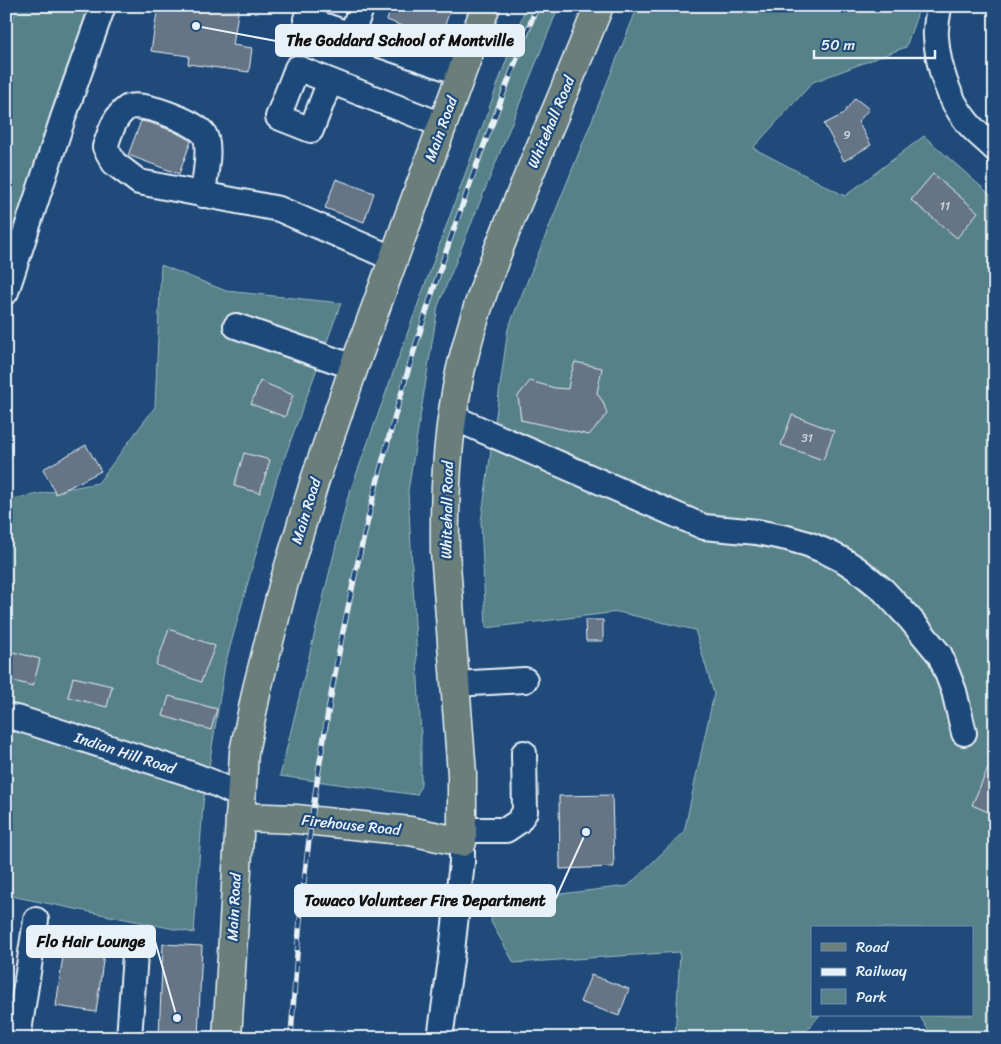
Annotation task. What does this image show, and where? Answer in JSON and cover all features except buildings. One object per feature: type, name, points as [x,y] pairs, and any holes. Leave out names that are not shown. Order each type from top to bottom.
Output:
[{"type":"main road","name":"Main Road","points":[[227,1038],[244,752],[257,689],[283,586],[315,480],[354,367],[486,6]]},
{"type":"main road","name":"Whitehall Road","points":[[462,836],[462,774],[445,551],[447,462],[452,417],[464,353],[476,311],[509,222],[599,6]]},
{"type":"main road","name":"Firehouse Road","points":[[240,806],[296,818],[410,832],[462,836]]},
{"type":"street","points":[[6,292],[63,118],[103,6]]},
{"type":"street","points":[[351,35],[362,6]]},
{"type":"street","points":[[939,6],[936,35],[938,58],[944,78],[954,103],[967,123],[995,149]]},
{"type":"street","points":[[306,19],[461,73]]},
{"type":"street","points":[[330,81],[442,125]]},
{"type":"street","points":[[203,194],[208,146],[204,134],[192,125],[173,116],[141,106],[128,107],[115,120],[105,147],[114,163],[139,182],[279,209],[394,259]]},
{"type":"street","points":[[236,326],[354,367]]},
{"type":"street","points":[[452,417],[704,528],[757,532],[787,538],[827,552],[857,569],[883,590],[911,620],[940,656],[954,691],[964,733]]},
{"type":"street","points":[[455,684],[525,680]]},
{"type":"street","name":"Indian Hill Road","points":[[6,716],[20,718],[212,782],[240,806]]},
{"type":"street","points":[[462,836],[506,830],[518,822],[525,812],[524,753]]},
{"type":"street","name":"Whitehall Road","points":[[440,1038],[462,862],[462,836]]},
{"type":"street","points":[[18,1038],[36,920]]},
{"type":"street","points":[[129,1038],[136,941]]},
{"type":"green space","points":[[18,6],[102,6],[6,256],[6,37]]},
{"type":"green space","points":[[526,6],[559,6],[438,306],[408,491],[421,736],[421,785],[417,795],[280,776],[347,500]]},
{"type":"green space","points":[[638,6],[920,6],[906,47],[813,82],[753,148],[845,196],[924,136],[995,199],[995,1038],[933,1038],[920,1016],[974,1016],[974,926],[811,926],[811,1016],[819,1016],[799,1038],[675,1038],[680,952],[514,963],[491,922],[492,902],[628,886],[684,832],[714,694],[695,630],[618,612],[486,628],[481,522],[508,329]]},
{"type":"green space","points":[[161,265],[226,291],[341,303],[277,478],[225,665],[203,804],[194,933],[6,895],[6,500],[98,483],[155,407]]},
{"type":"railway","points":[[291,1038],[306,863],[320,759],[331,693],[358,561],[391,431],[429,303],[467,191],[537,6]]},
{"type":"place","name":"The Goddard School of Montville","points":[[196,26]]},
{"type":"place","name":"Towaco Volunteer Fire Department","points":[[586,832]]},
{"type":"place","name":"Flo Hair Lounge","points":[[177,1018]]}]
